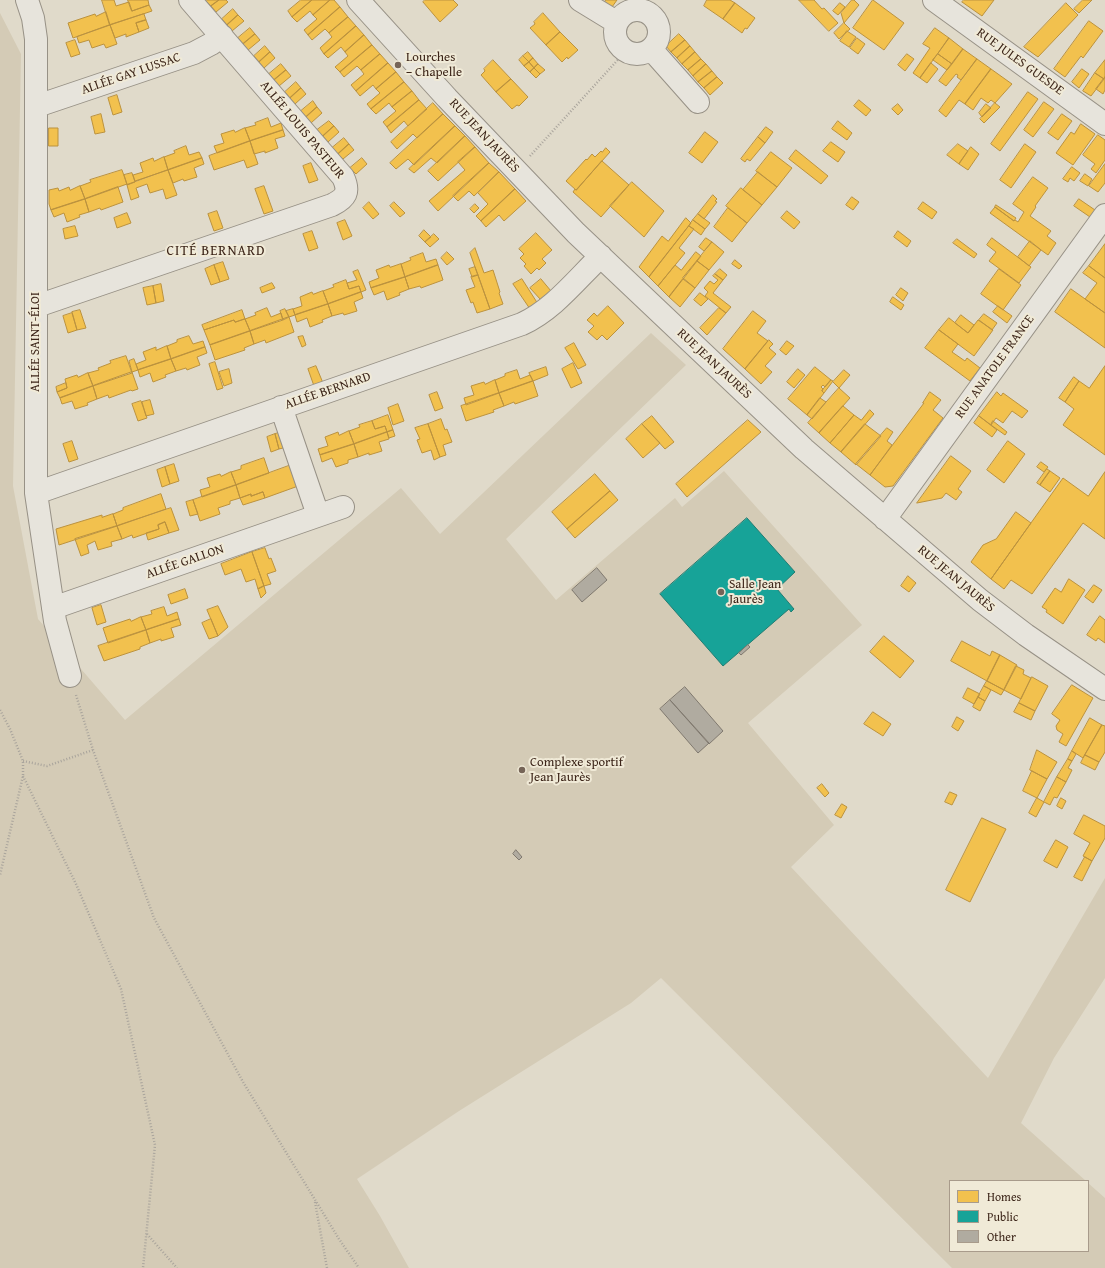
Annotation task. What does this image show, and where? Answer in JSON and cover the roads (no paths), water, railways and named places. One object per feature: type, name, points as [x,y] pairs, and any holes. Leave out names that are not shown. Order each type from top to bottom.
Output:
[{"type":"street","name":"ALLÉE LOUIS PASTEUR","points":[[37,306],[332,204],[344,198],[347,193],[346,183],[343,177],[190,0]]},
{"type":"street","name":"RUE JEAN JAURÈS","points":[[358,0],[447,98],[601,256],[804,449],[996,612],[1044,648],[1105,689]]},
{"type":"street","points":[[580,0],[616,22]]},
{"type":"street","name":"RUE JULES GUESDE","points":[[934,0],[1105,124]]},
{"type":"street","name":"ALLÉE SAINT-ÉLOI","points":[[37,1],[33,18],[36,39],[37,106],[36,493],[53,608],[59,637],[70,676]]},
{"type":"street","points":[[654,7],[655,20],[659,29],[658,38],[651,49],[640,54],[625,52],[615,39],[614,30],[616,22],[625,13],[633,10],[654,7]]},
{"type":"street","name":"ALLÉE GAY LUSSAC","points":[[37,106],[194,53],[222,36]]},
{"type":"street","points":[[651,49],[698,102]]},
{"type":"street","name":"RUE ANATOLE FRANCE","points":[[885,519],[1105,215]]},
{"type":"street","name":"ALLÉE BERNARD","points":[[36,493],[531,320],[547,310],[601,256]]},
{"type":"street","points":[[281,407],[318,516]]},
{"type":"street","name":"ALLÉE GALLON","points":[[53,608],[343,507]]},
{"type":"place","name":"Lourches – Chapelle","points":[[398,65]]},
{"type":"place","name":"Salle Jean Jaurès","points":[[721,592]]},
{"type":"place","name":"Complexe sportif Jean Jaurès","points":[[522,770]]},
{"type":"district","name":"CITÉ BERNARD","points":[[216,251]]}]
